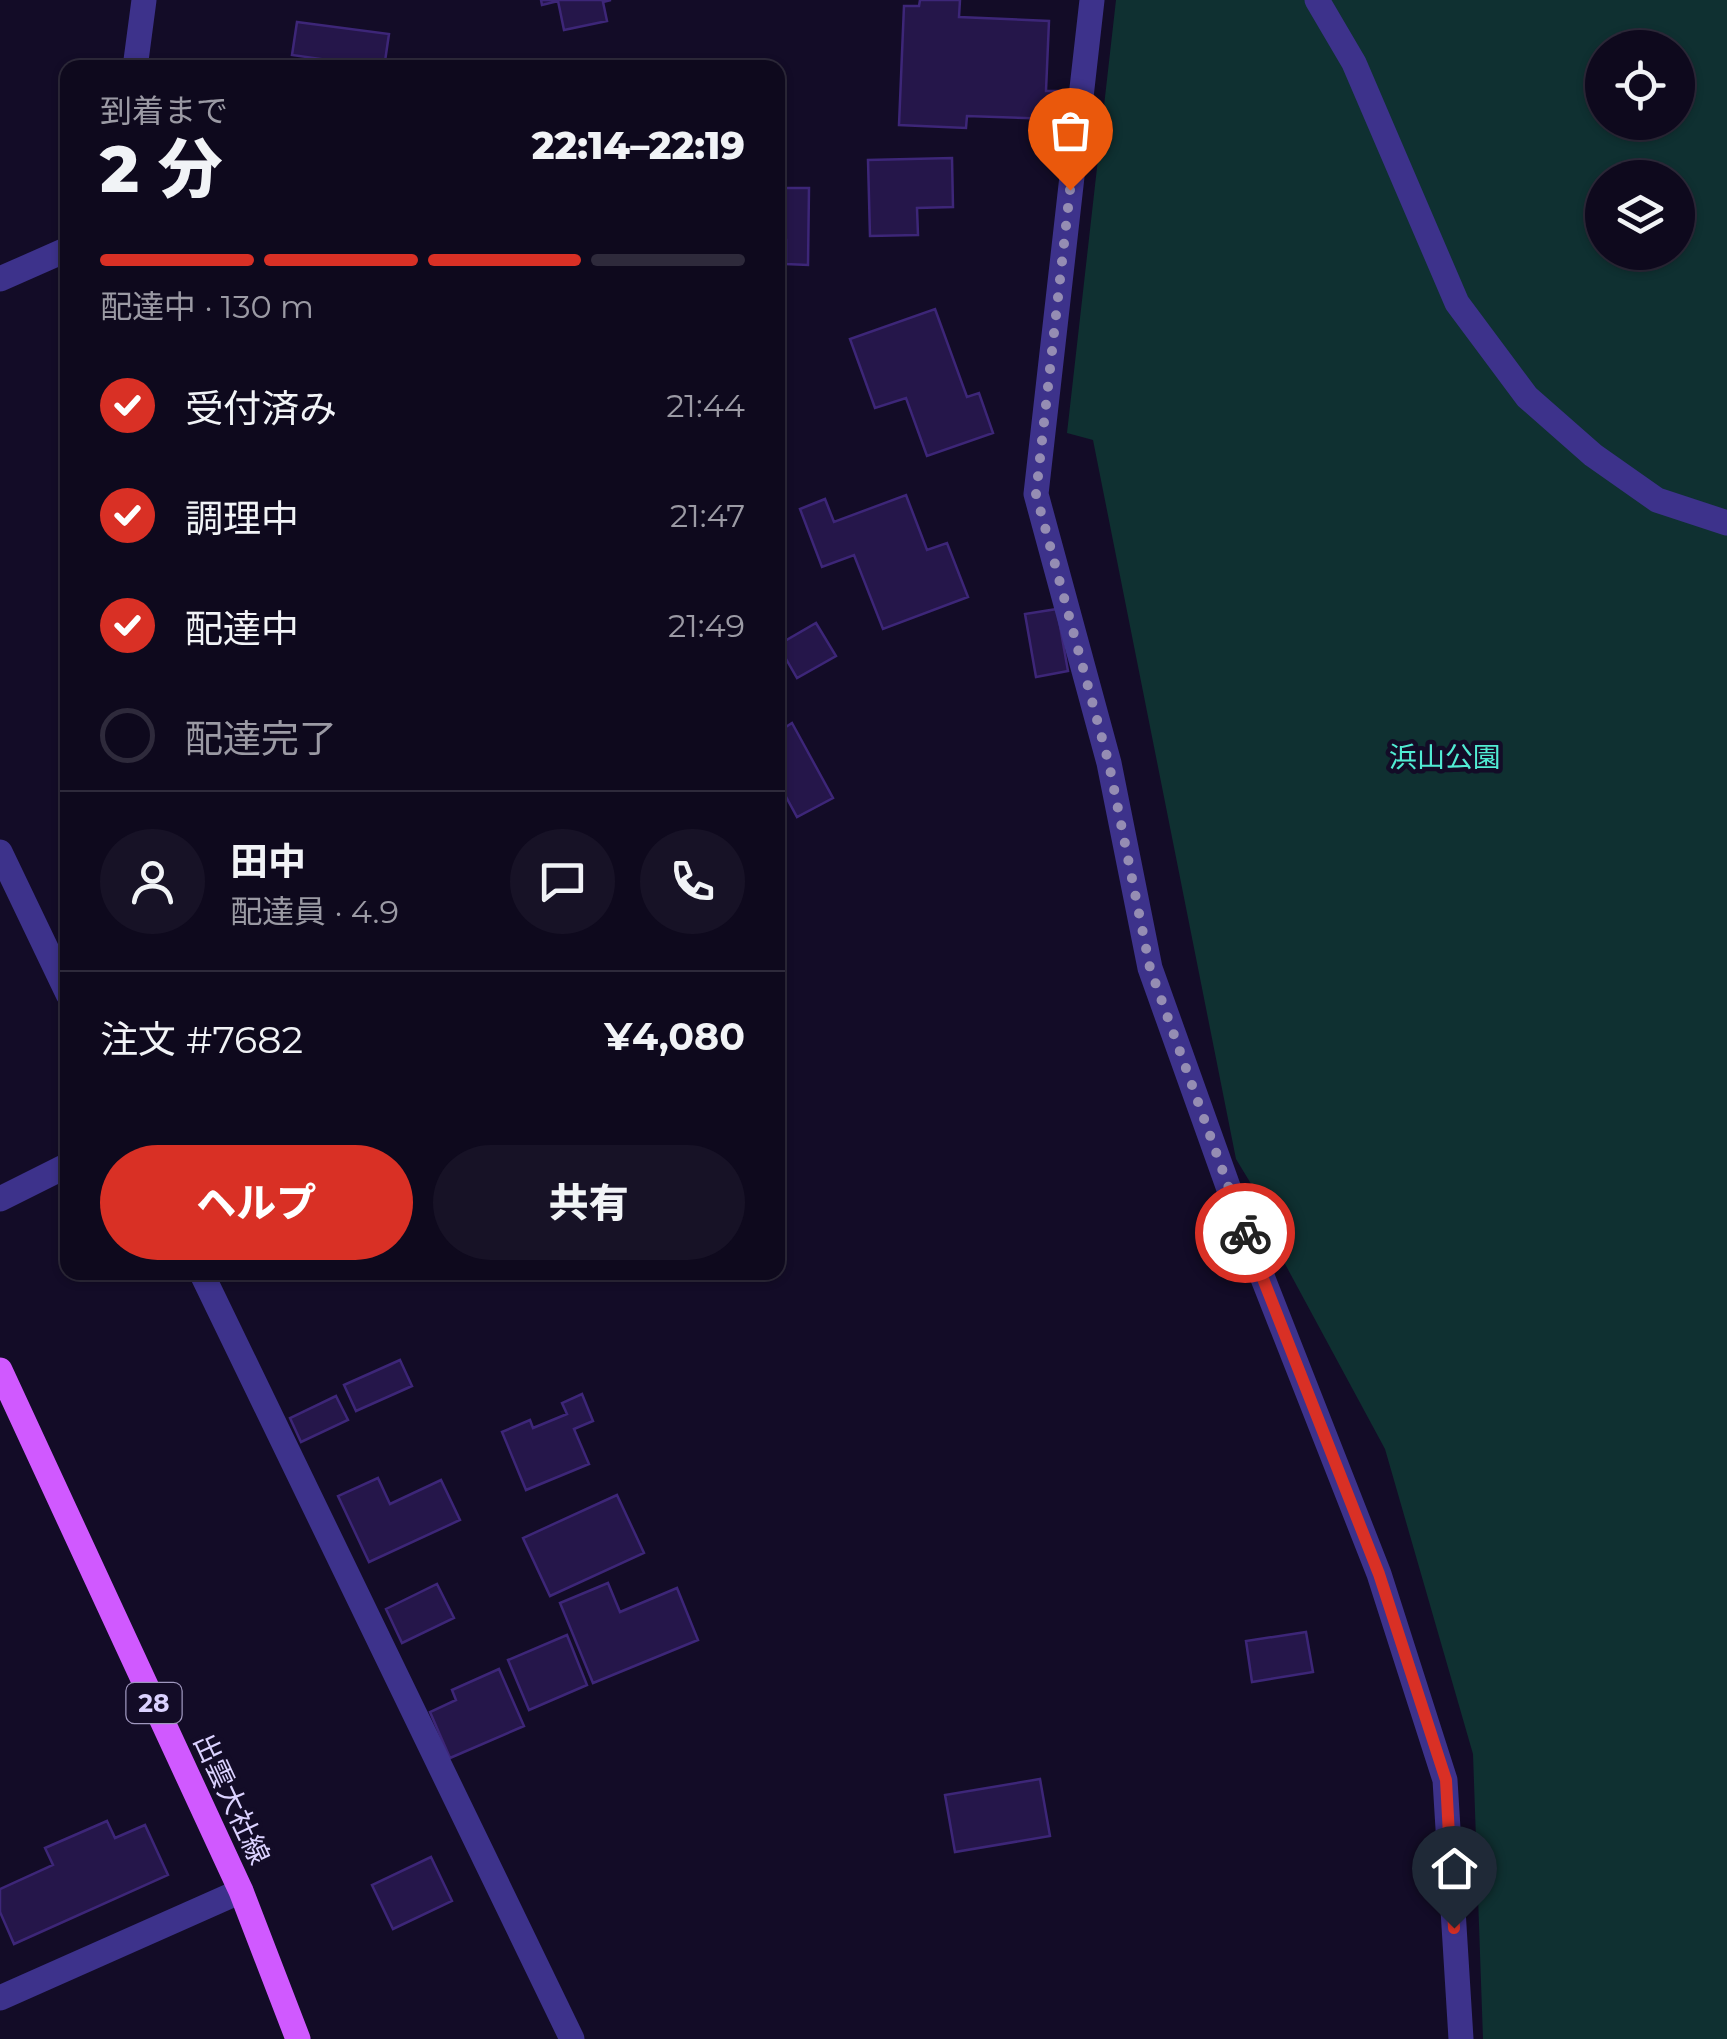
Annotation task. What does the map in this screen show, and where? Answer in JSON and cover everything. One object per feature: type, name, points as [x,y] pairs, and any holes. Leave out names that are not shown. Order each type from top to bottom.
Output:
[{"type":"main road","name":"出雲大社線","points":[[0,1370],[241,1891],[298,2039]]},
{"type":"street","points":[[137,60],[144,0]]},
{"type":"street","points":[[1092,0],[1036,494],[1109,764],[1150,968],[1240,1220],[1379,1574],[1446,1780],[1461,2039]]},
{"type":"street","points":[[1317,0],[1354,63],[1458,303],[1527,397],[1593,455],[1656,500],[1727,523]]},
{"type":"street","points":[[0,280],[60,253]]},
{"type":"street","points":[[0,852],[60,977]]},
{"type":"street","points":[[0,1199],[60,1169]]},
{"type":"street","points":[[205,1280],[572,2039]]},
{"type":"street","points":[[0,1998],[241,1891]]},
{"type":"green space","name":"浜山公園","points":[[1116,0],[1727,0],[1727,2039],[1483,2039],[1473,1754],[1385,1449],[1278,1251],[1282,1235],[1236,1159],[1093,440],[1067,433]]},
{"type":"building","points":[[541,0],[611,0],[603,2],[607,21],[564,30],[558,1],[542,5]]},
{"type":"building","points":[[920,0],[960,0],[959,17],[1049,21],[1046,91],[1058,91],[1057,119],[967,116],[966,128],[899,125],[904,6],[919,6]]},
{"type":"building","points":[[297,22],[389,34],[385,60],[327,60],[292,55]]},
{"type":"building","points":[[952,158],[953,207],[917,208],[918,235],[870,236],[868,160]]},
{"type":"building","points":[[785,188],[809,188],[808,265],[786,264]]},
{"type":"building","points":[[935,309],[967,397],[979,393],[993,433],[927,456],[906,398],[875,408],[850,339]]},
{"type":"building","points":[[906,495],[927,550],[947,543],[968,597],[883,629],[854,555],[822,567],[800,509],[825,499],[834,522]]},
{"type":"building","points":[[1057,609],[1068,671],[1036,677],[1025,614]]},
{"type":"building","points":[[816,623],[836,656],[797,678],[785,657],[785,641]]},
{"type":"building","points":[[792,723],[833,798],[797,817],[785,795],[785,728]]},
{"type":"building","points":[[400,1360],[412,1386],[356,1411],[344,1385]]},
{"type":"building","points":[[582,1394],[593,1421],[574,1429],[589,1464],[526,1490],[502,1432],[530,1420],[533,1428],[567,1414],[562,1403]]},
{"type":"building","points":[[336,1396],[348,1420],[301,1442],[290,1418]]},
{"type":"building","points":[[378,1478],[390,1504],[441,1480],[460,1520],[369,1562],[338,1496]]},
{"type":"building","points":[[617,1495],[644,1553],[550,1596],[523,1538]]},
{"type":"building","points":[[608,1583],[620,1612],[677,1588],[698,1640],[593,1683],[560,1603]]},
{"type":"building","points":[[437,1584],[454,1618],[402,1643],[386,1609]]},
{"type":"building","points":[[1306,1632],[1313,1672],[1252,1682],[1246,1641]]},
{"type":"building","points":[[567,1635],[587,1685],[529,1710],[508,1660]]},
{"type":"building","points":[[499,1669],[524,1726],[450,1758],[430,1712],[456,1700],[452,1690]]},
{"type":"building","points":[[1040,1779],[1050,1836],[955,1852],[945,1795]]},
{"type":"building","points":[[107,1821],[115,1838],[145,1825],[168,1875],[14,1944],[0,1912],[0,1889],[53,1865],[45,1848]]},
{"type":"building","points":[[431,1857],[452,1901],[393,1929],[372,1885]]},
{"type":"way so far","points":[[1070,190],[1036,494],[1109,764],[1150,968],[1245,1233]]},
{"type":"route","points":[[1245,1233],[1379,1574],[1446,1780],[1454,1928]]}]
